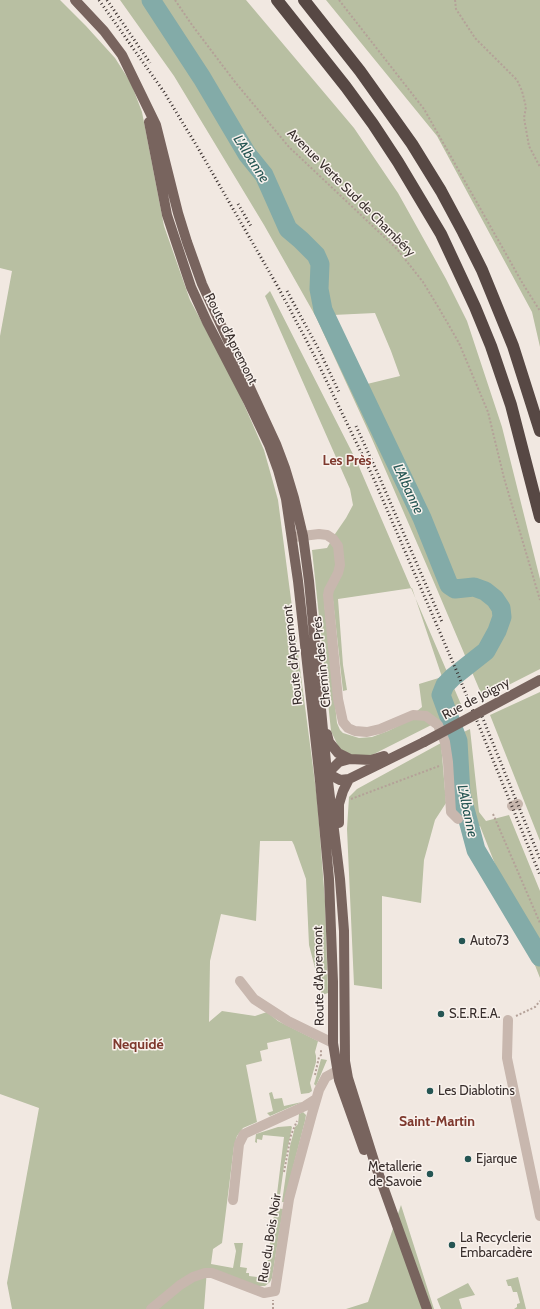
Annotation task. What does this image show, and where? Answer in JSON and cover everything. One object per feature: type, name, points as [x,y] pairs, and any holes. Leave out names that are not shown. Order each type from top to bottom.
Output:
[{"type":"highway","points":[[277,0],[346,87],[373,124],[398,162],[441,234],[475,307],[491,346],[513,412],[540,517]]},
{"type":"highway","points":[[304,0],[387,107],[412,144],[460,225],[482,270],[513,346],[540,431]]},
{"type":"main road","name":"Route d'Apremont","points":[[75,0],[114,43],[122,55],[156,124],[178,213],[202,284],[286,468],[303,536],[323,719],[327,773],[340,879],[344,931],[344,1030],[342,1070]]},
{"type":"main road","name":"Route d'Apremont","points":[[140,89],[150,127],[167,215],[191,287],[269,445],[286,499],[298,581],[329,879],[333,982],[333,1042],[342,1070],[348,1078],[375,1164],[427,1309]]},
{"type":"main road","name":"Rue de Joigny","points":[[349,779],[424,742],[540,680]]},
{"type":"main road","points":[[323,719],[329,742],[338,753],[350,759]]},
{"type":"main road","name":"Rue de Joigny","points":[[320,781],[339,762],[350,759],[371,760],[424,742]]},
{"type":"main road","points":[[317,767],[340,780],[349,779]]},
{"type":"main road","points":[[340,879],[339,804],[349,779]]},
{"type":"street","points":[[198,303],[209,298]]},
{"type":"street","name":"Chemin des Prés","points":[[292,537],[319,534],[327,535],[333,539],[338,546],[340,565],[328,595],[338,699],[343,722],[348,728],[355,731],[367,732],[380,729],[413,715],[426,716],[438,726],[444,742],[448,762],[451,812],[458,819]]},
{"type":"street","points":[[240,981],[254,999],[288,1021],[333,1042]]},
{"type":"street","points":[[508,1020],[508,1058],[540,1216]]},
{"type":"street","name":"Rue du Bois Noir","points":[[151,1309],[180,1285],[193,1277],[205,1273],[212,1273],[264,1293],[275,1291],[289,1199],[316,1099],[326,1077],[342,1070]]},
{"type":"street","points":[[233,1200],[238,1144],[244,1134],[305,1106],[316,1099]]},
{"type":"path","name":"Avenue Verte Sud de Chambéry","points":[[175,0],[235,82],[289,147],[397,249],[423,282],[459,343],[488,412],[504,478],[540,600]]},
{"type":"path","points":[[339,0],[424,109],[523,284],[540,311]]},
{"type":"path","points":[[455,0],[456,9],[475,38],[517,80],[522,91],[526,107],[524,118],[529,146],[540,167]]},
{"type":"path","points":[[339,804],[448,762]]},
{"type":"path","points":[[493,814],[540,923]]},
{"type":"path","points":[[508,1020],[535,1007],[540,1001]]},
{"type":"path","points":[[271,1205],[279,1206]]},
{"type":"green space","points":[[0,0],[60,0],[115,58],[131,83],[142,112],[164,226],[190,300],[235,384],[264,450],[278,500],[317,798],[325,901],[328,993],[322,995],[309,945],[306,879],[294,845],[292,841],[260,841],[256,921],[221,914],[210,961],[209,1022],[222,1011],[255,1016],[267,1012],[278,1021],[318,1041],[315,1052],[316,1062],[310,1083],[312,1091],[301,1094],[290,1038],[267,1043],[268,1049],[260,1051],[262,1061],[246,1065],[257,1122],[243,1128],[237,1136],[234,1146],[222,1243],[213,1249],[211,1264],[233,1268],[236,1251],[234,1243],[243,1243],[240,1267],[247,1268],[246,1273],[249,1273],[249,1276],[265,1278],[275,1208],[283,1209],[272,1278],[265,1286],[257,1286],[207,1269],[204,1309],[12,1309],[7,1283],[39,1108],[0,1094],[0,336],[12,271],[0,268]]},
{"type":"green space","points":[[120,0],[246,0],[354,128],[398,193],[446,279],[467,321],[502,427],[540,579],[540,669],[483,698],[372,439],[316,317],[264,225],[174,76]],"holes":[[[375,313],[400,376],[367,384],[333,315]]]},
{"type":"green space","points":[[326,0],[540,0],[540,347],[532,312],[437,136]]},
{"type":"green space","points":[[270,291],[357,462],[411,588],[338,599],[343,665],[347,690],[343,691],[333,600],[324,601],[337,723],[340,730],[343,733],[359,738],[372,737],[400,725],[422,707],[419,684],[442,677],[415,598],[463,709],[372,755],[351,756],[339,748],[331,731],[312,550],[327,548],[346,518],[353,505],[350,489],[265,296]]},
{"type":"green space","points":[[540,692],[540,841],[490,715]]},
{"type":"green space","points":[[470,729],[479,812],[486,821],[509,815],[540,891],[540,978],[480,826],[462,832],[453,799],[447,740]]},
{"type":"green space","points":[[441,743],[446,803],[435,820],[424,860],[421,903],[382,896],[382,989],[354,985],[347,829],[349,797],[357,789]]},
{"type":"green space","points":[[321,1059],[327,1060],[316,1086],[314,1084]]},
{"type":"green space","points":[[272,1092],[274,1099],[282,1098],[284,1106],[302,1102],[270,1116],[267,1113],[273,1111],[269,1093]]},
{"type":"green space","points":[[303,1112],[306,1115],[305,1121],[284,1202],[282,1202],[290,1146],[295,1127],[298,1124],[299,1114]]},
{"type":"green space","points":[[291,1126],[279,1202],[276,1202],[284,1137],[263,1135],[262,1140],[257,1139],[257,1143],[255,1142],[256,1134],[278,1127]]},
{"type":"green space","points":[[401,1205],[434,1309],[346,1309],[368,1302]]},
{"type":"green space","points":[[518,1277],[526,1309],[514,1309],[517,1307],[517,1304],[520,1303],[517,1292],[513,1292],[511,1286],[508,1286],[506,1280]]},
{"type":"green space","points":[[468,1283],[475,1295],[459,1299],[462,1309],[441,1309],[437,1299]]},
{"type":"waterway","name":"L'Albanne","points":[[151,0],[202,78],[247,154],[264,175],[288,229],[316,255],[320,264],[319,289],[323,310],[422,518],[449,585],[455,589],[474,587],[485,591],[495,599],[501,608],[502,617],[497,631],[486,651],[453,677],[445,685],[441,695],[458,741],[461,794],[476,850],[540,957]]},
{"type":"railway","points":[[99,0],[164,92],[198,148],[278,287],[313,353],[373,477],[457,672],[540,875]]},
{"type":"railway","points":[[107,0],[150,63]]},
{"type":"railway","points":[[238,204],[252,228]]},
{"type":"railway","points":[[287,291],[319,350],[339,392]]},
{"type":"railway","points":[[356,426],[442,622]]},
{"type":"railway","points":[[479,709],[540,859]]},
{"type":"place","name":"Auto73","points":[[462,941]]},
{"type":"place","name":"S.E.R.E.A.","points":[[441,1014]]},
{"type":"place","name":"Les Diablotins","points":[[430,1091]]},
{"type":"place","name":"Ejarque","points":[[468,1159]]},
{"type":"place","name":"Metallerie de Savoie","points":[[430,1174]]},
{"type":"place","name":"La Recyclerie Embarcadère","points":[[452,1245]]},
{"type":"district","name":"Les Près","points":[[347,461]]},
{"type":"district","name":"Nequidé","points":[[138,1045]]},
{"type":"district","name":"Saint-Martin","points":[[437,1122]]}]
